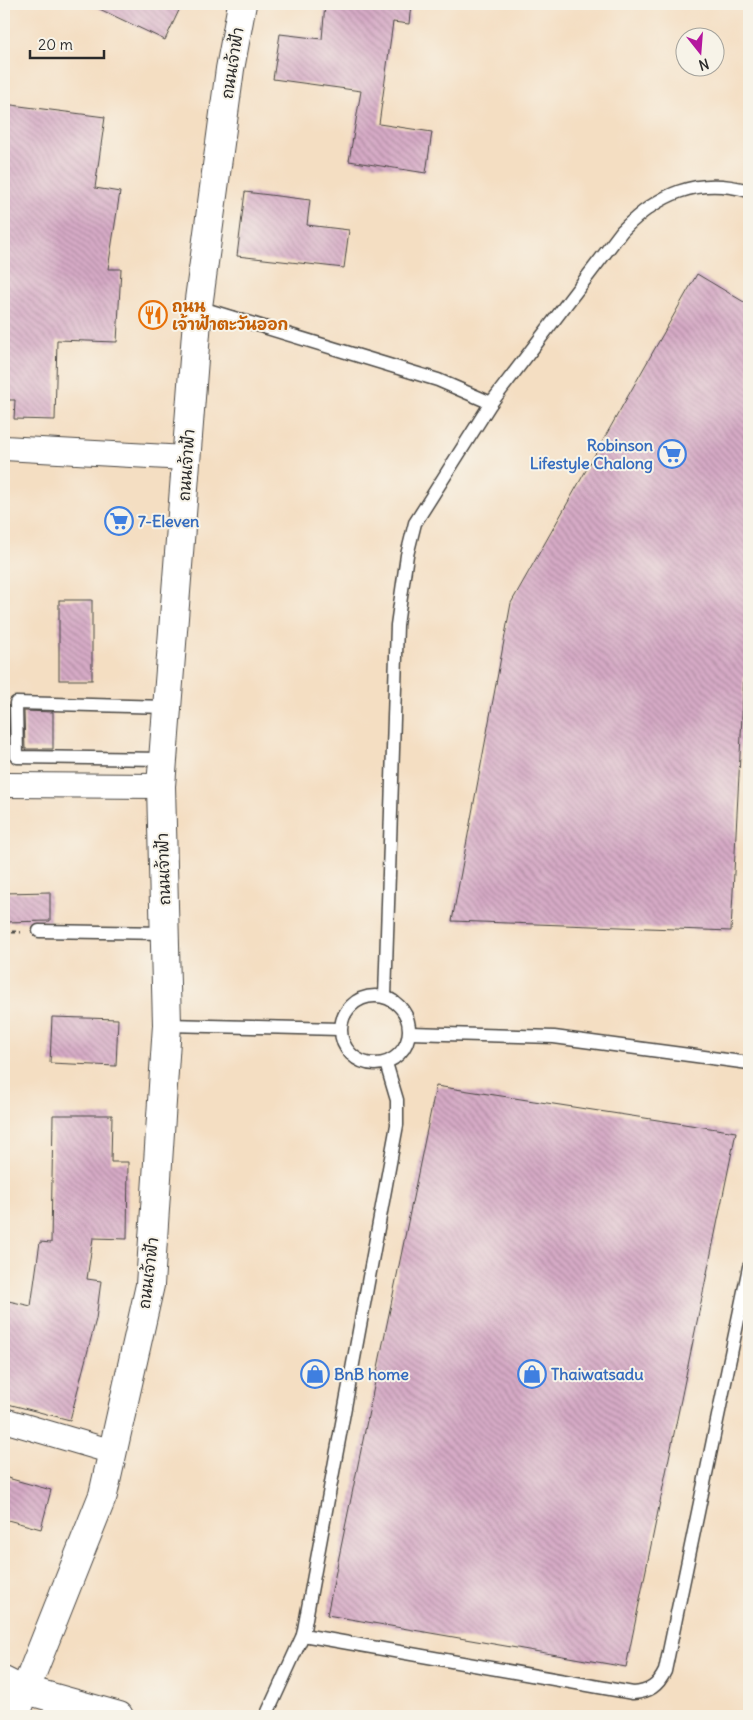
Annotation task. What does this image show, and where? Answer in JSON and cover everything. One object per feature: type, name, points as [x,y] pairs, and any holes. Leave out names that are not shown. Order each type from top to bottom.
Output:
[{"type":"main road","name":"ถนนเจ้าฟ้า","points":[[14,1716],[15,1684],[103,1495],[150,1285],[167,1025],[161,786],[198,308],[230,69],[242,4]]},
{"type":"main road","points":[[15,1684],[120,1716]]},
{"type":"street","points":[[4,448],[186,458]]},
{"type":"street","points":[[4,785],[161,786]]},
{"type":"street","points":[[4,1420],[113,1452]]},
{"type":"lane","points":[[385,997],[397,625],[407,555],[415,523],[492,403],[622,231],[639,213],[657,200],[690,188],[715,185],[734,186],[749,190]]},
{"type":"lane","points":[[198,308],[438,380],[492,403]]},
{"type":"lane","points":[[163,759],[17,757],[16,703],[167,707]]},
{"type":"lane","points":[[39,931],[165,933]]},
{"type":"lane","points":[[364,997],[385,997],[396,1002],[404,1010],[409,1021],[410,1032],[402,1051],[386,1063],[364,1062],[355,1058],[342,1040],[340,1029],[345,1014],[354,1002],[364,997]]},
{"type":"lane","points":[[167,1025],[340,1029]]},
{"type":"lane","points":[[410,1032],[554,1037],[749,1063]]},
{"type":"lane","points":[[266,1716],[303,1635],[397,1125],[397,1100],[386,1063]]},
{"type":"lane","points":[[303,1635],[633,1693],[653,1689],[661,1681],[665,1671],[749,1267]]},
{"type":"building","points":[[89,4],[182,4],[165,40]]},
{"type":"building","points":[[325,4],[411,4],[409,24],[393,22],[379,124],[432,132],[426,173],[349,161],[361,91],[273,79],[280,34],[322,39]]},
{"type":"building","points":[[4,104],[105,117],[95,188],[120,192],[108,269],[121,269],[117,342],[57,340],[55,420],[14,419],[15,400],[4,400],[6,233],[4,233]]},
{"type":"building","points":[[245,192],[310,200],[307,225],[349,230],[344,268],[237,256]]},
{"type":"building","name":"Robinson Lifestyle Chalong","points":[[697,274],[749,305],[749,670],[744,677],[731,931],[452,921],[511,603]]},
{"type":"building","points":[[59,600],[92,600],[92,680],[59,680]]},
{"type":"building","points":[[4,709],[8,709],[9,752],[4,752]]},
{"type":"building","points":[[24,711],[53,712],[53,749],[25,749]]},
{"type":"building","points":[[50,892],[50,921],[4,922],[4,893]]},
{"type":"building","points":[[52,1017],[118,1019],[116,1066],[50,1063]]},
{"type":"building","name":"Thaiwatsadu","points":[[436,1086],[736,1132],[626,1667],[327,1615]]},
{"type":"building","points":[[53,1115],[112,1115],[111,1162],[128,1162],[127,1239],[93,1238],[87,1279],[101,1281],[96,1319],[70,1420],[4,1403],[4,1300],[31,1306],[40,1242],[51,1243]]},
{"type":"building","points":[[4,1477],[51,1490],[41,1529],[4,1519]]},
{"type":"place","name":"ถนน เจ้าฟ้าตะวันออก","points":[[153,315]]},
{"type":"place","name":"Robinson Lifestyle Chalong","points":[[672,454]]},
{"type":"place","name":"7-Eleven","points":[[119,521]]},
{"type":"place","name":"BnB home","points":[[315,1374]]},
{"type":"place","name":"Thaiwatsadu","points":[[532,1374]]}]
